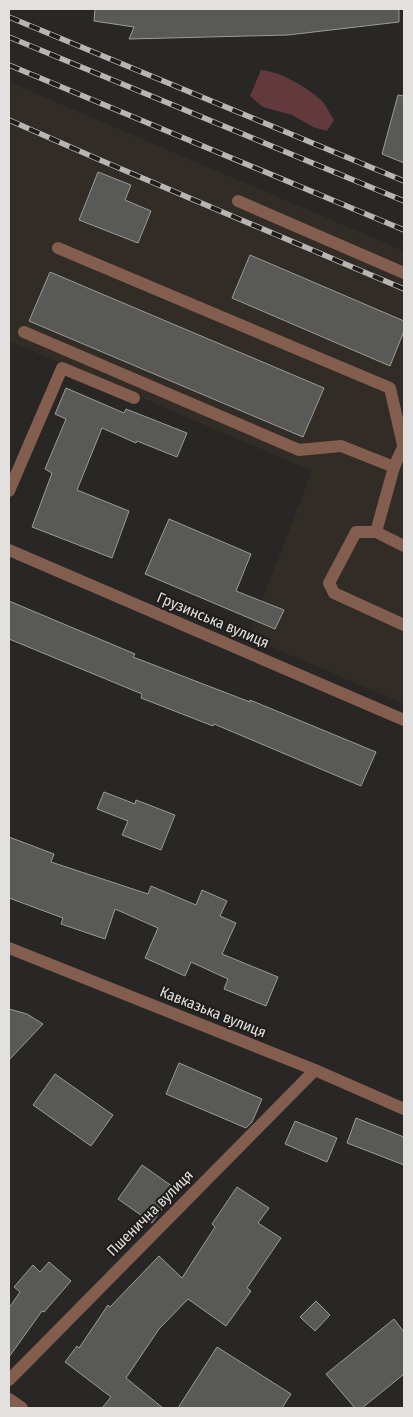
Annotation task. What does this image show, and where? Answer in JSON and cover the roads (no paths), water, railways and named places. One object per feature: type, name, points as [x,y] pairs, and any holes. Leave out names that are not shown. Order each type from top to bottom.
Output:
[{"type":"street","points":[[238,200],[404,273]]},
{"type":"street","points":[[58,248],[390,388],[404,445],[394,467],[376,532]]},
{"type":"street","points":[[24,332],[300,450],[341,446],[394,467]]},
{"type":"street","points":[[9,492],[62,368],[134,398]]},
{"type":"street","points":[[404,546],[376,532],[356,532],[329,583],[334,593],[404,625]]},
{"type":"street","name":"Грузинська вулиця","points":[[9,550],[404,720]]},
{"type":"street","name":"Кавказька вулиця","points":[[9,948],[315,1070],[404,1110]]},
{"type":"street","name":"Пшенична вулиця","points":[[9,1380],[315,1070]]},
{"type":"street","points":[[9,1399],[22,1408]]},
{"type":"railway","points":[[9,17],[404,181]]},
{"type":"railway","points":[[9,37],[404,201]]},
{"type":"railway","points":[[9,65],[404,230]]},
{"type":"railway","points":[[9,120],[404,289]]}]
